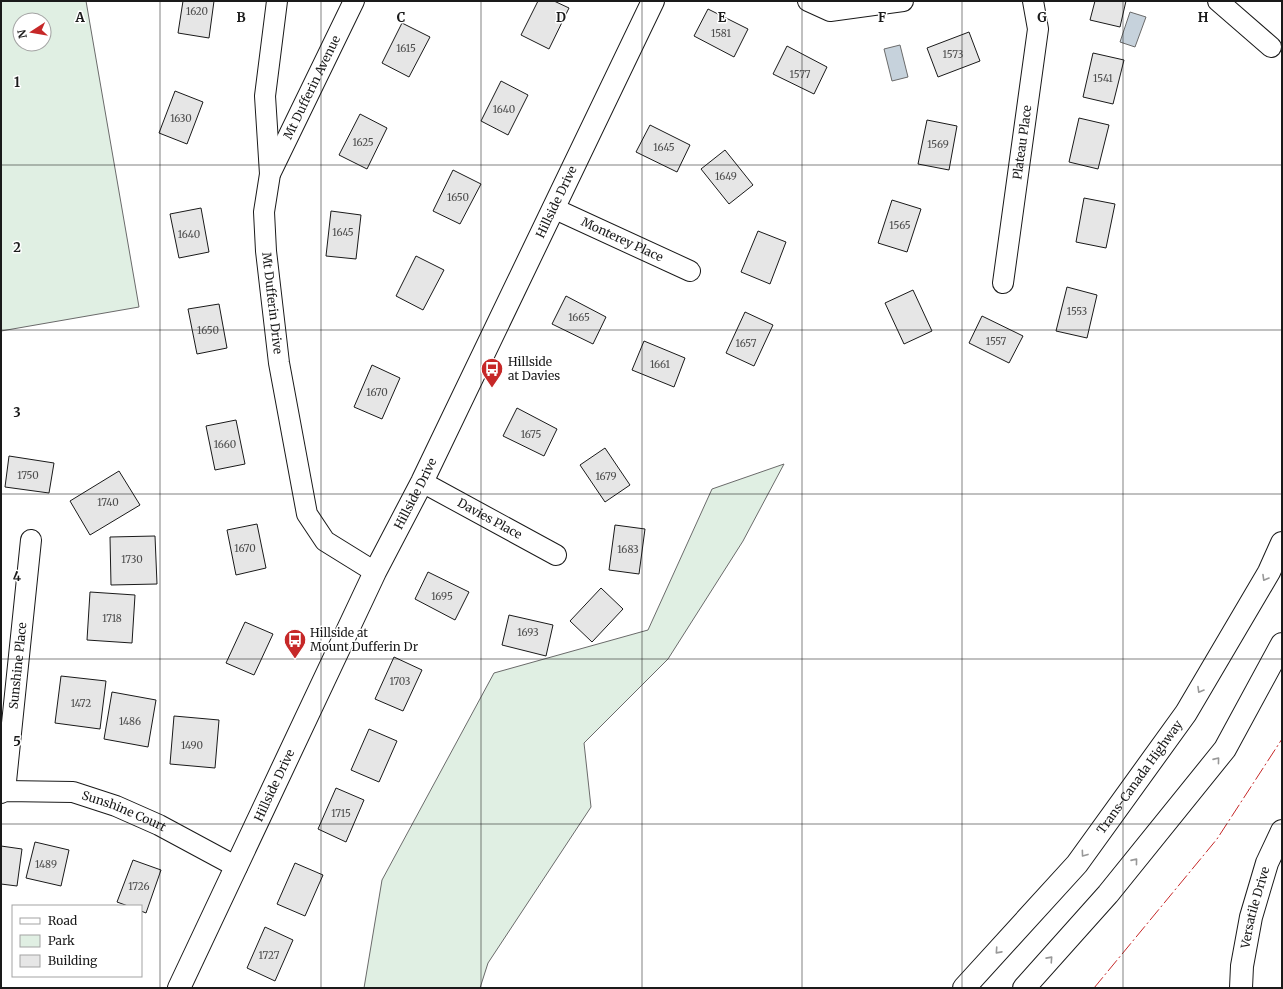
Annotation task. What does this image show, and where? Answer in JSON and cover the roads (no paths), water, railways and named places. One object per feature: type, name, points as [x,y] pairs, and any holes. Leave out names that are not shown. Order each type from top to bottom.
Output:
[{"type":"main road","name":"Hillside Drive","points":[[179,988],[375,572],[422,482],[653,1]]},
{"type":"main road","name":"Trans-Canada Highway","points":[[964,988],[1077,864],[1186,713],[1269,572],[1282,543]]},
{"type":"main road","points":[[1024,988],[1108,894],[1225,749],[1282,644]]},
{"type":"main road","name":"Versatile Drive","points":[[1241,988],[1242,966],[1251,917],[1267,863],[1282,831]]},
{"type":"street","name":"Mt Dufferin Drive","points":[[277,1],[265,96],[270,174],[264,212],[266,251],[279,363],[308,514],[325,541],[375,572]]},
{"type":"street","name":"Mt Dufferin Avenue","points":[[270,174],[354,1]]},
{"type":"street","points":[[808,1],[830,11],[903,1]]},
{"type":"street","name":"Plateau Place","points":[[1003,283],[1038,29],[1033,1]]},
{"type":"street","points":[[1218,1],[1271,47]]},
{"type":"street","name":"Monterey Place","points":[[553,208],[690,271]]},
{"type":"street","name":"Davies Place","points":[[422,482],[556,555]]},
{"type":"street","name":"Sunshine Place","points":[[3,792],[31,540]]},
{"type":"street","name":"Sunshine Court","points":[[3,792],[73,792],[116,806],[159,824],[237,867]]},
{"type":"place","name":"Hillside at Davies","points":[[492,388]]},
{"type":"place","name":"Hillside at Mount Dufferin Dr","points":[[295,660]]}]
